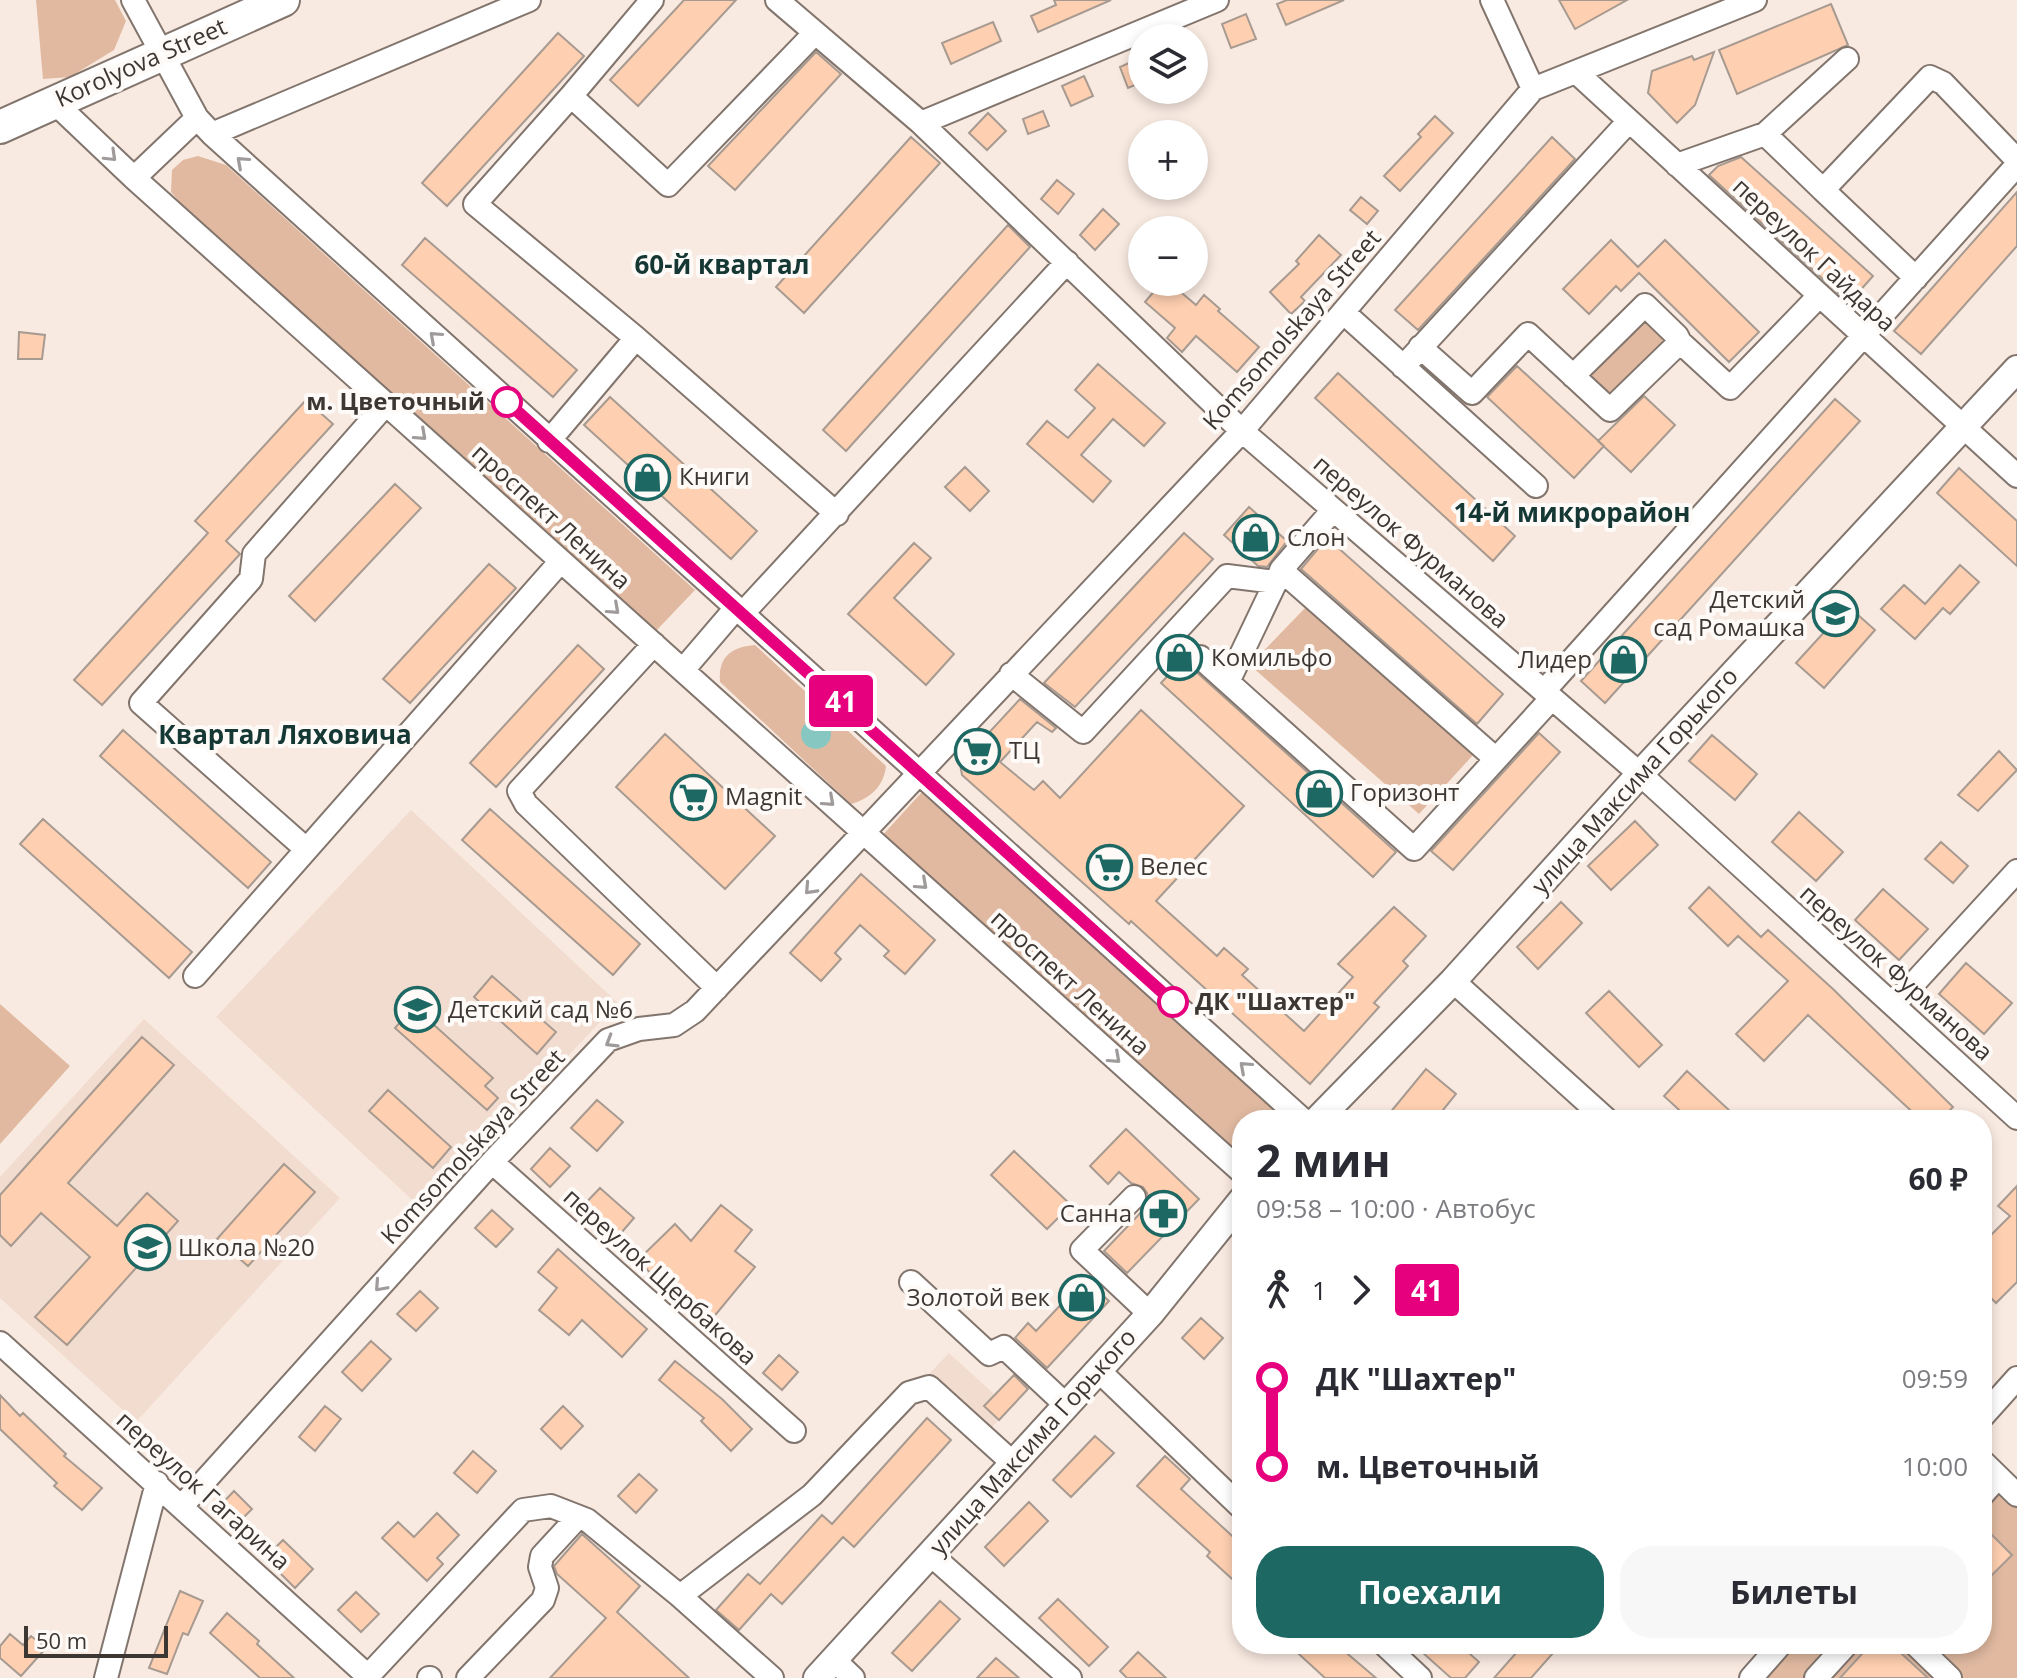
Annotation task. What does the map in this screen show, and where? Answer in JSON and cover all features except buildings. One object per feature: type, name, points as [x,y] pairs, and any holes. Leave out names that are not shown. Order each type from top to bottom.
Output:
[{"type":"highway","name":"Korolyova Street","points":[[0,127],[283,0]]},
{"type":"main road","name":"улица Максима Горького","points":[[1327,1110],[1453,981],[1640,774],[2017,369]]},
{"type":"main road","name":"улица Максима Горького","points":[[825,1669],[1150,1314],[1232,1212]]},
{"type":"street","points":[[134,178],[204,126],[529,0]]},
{"type":"street","points":[[652,0],[475,204],[636,338],[837,514]]},
{"type":"street","name":"переулок Фурманова","points":[[777,0],[921,123],[1242,431],[1640,774],[2017,1118]]},
{"type":"street","points":[[921,123],[1217,0]]},
{"type":"street","points":[[1492,0],[1533,89]]},
{"type":"street","name":"Komsomolskaya Street","points":[[919,772],[1242,431],[1533,89],[1755,0]]},
{"type":"street","points":[[135,1],[204,126],[1292,1110]]},
{"type":"street","points":[[571,96],[668,185],[814,34]]},
{"type":"street","points":[[1677,165],[1765,134],[1847,59]]},
{"type":"street","name":"переулок Гайдара","points":[[1576,72],[2017,476]]},
{"type":"street","points":[[1200,657],[1414,849],[2017,163],[1943,83],[1930,77],[1823,190]]},
{"type":"street","name":"проспект Ленина","points":[[54,102],[134,178],[1232,1163]]},
{"type":"street","points":[[1403,367],[1629,121]]},
{"type":"street","points":[[1765,134],[1916,278]]},
{"type":"street","points":[[683,670],[837,514],[1067,262]]},
{"type":"street","points":[[1573,376],[1645,305],[1730,388],[1819,296]]},
{"type":"street","points":[[1343,312],[1536,486]]},
{"type":"street","points":[[1420,347],[1472,393],[1528,334],[1610,410],[1680,342]]},
{"type":"street","points":[[549,441],[636,338]]},
{"type":"street","points":[[306,849],[141,703],[251,579],[254,554],[386,404]]},
{"type":"street","points":[[1228,682],[1278,576],[1333,510]]},
{"type":"street","points":[[195,976],[561,561]]},
{"type":"street","points":[[1011,674],[1083,732],[1227,576],[1278,576],[1496,759]]},
{"type":"street","points":[[654,644],[519,791],[526,804],[717,988]]},
{"type":"street","points":[[864,832],[919,772]]},
{"type":"street","name":"Komsomolskaya Street","points":[[182,1506],[492,1162],[608,1040],[639,1029],[674,1025],[695,1011],[864,832]]},
{"type":"street","points":[[1894,1005],[2017,871]]},
{"type":"street","points":[[1453,981],[1596,1110]]},
{"type":"street","name":"переулок Щербакова","points":[[492,1162],[794,1431]]},
{"type":"street","points":[[1134,1197],[1082,1250],[1150,1314]]},
{"type":"street","points":[[911,1282],[989,1354],[1004,1347],[1067,1406]]},
{"type":"street","name":"переулок Гагарина","points":[[0,1343],[369,1677]]},
{"type":"street","points":[[1099,1371],[1232,1498]]},
{"type":"street","points":[[1992,1406],[2017,1378]]},
{"type":"street","points":[[680,1596],[812,1495],[909,1393],[929,1387],[1013,1463]]},
{"type":"street","points":[[1992,1471],[2017,1495]]},
{"type":"street","points":[[106,1678],[157,1483]]},
{"type":"street","points":[[369,1677],[523,1510],[551,1506],[587,1520],[680,1596],[772,1678]]},
{"type":"street","points":[[468,1678],[543,1600],[547,1588],[540,1567],[542,1556],[578,1517]]},
{"type":"street","points":[[930,1554],[1070,1678]]},
{"type":"street","points":[[1395,1654],[1420,1678]]},
{"type":"street","points":[[1751,1678],[1772,1654]]},
{"type":"street","points":[[1816,1678],[1833,1654]]},
{"type":"street","points":[[1925,1654],[1950,1678]]},
{"type":"street","points":[[825,1669],[853,1678]]},
{"type":"shaded area","points":[[36,0],[115,0],[126,21],[114,50],[70,77],[43,79]]},
{"type":"shaded area","points":[[198,156],[226,165],[695,590],[653,634],[183,206],[171,192],[172,170],[183,160]]},
{"type":"shaded area","points":[[1646,320],[1670,342],[1610,400],[1587,379]]},
{"type":"shaded area","points":[[1306,607],[1474,754],[1419,814],[1250,665]]},
{"type":"shaded area","points":[[755,645],[886,766],[882,780],[870,795],[851,804],[720,682],[721,666],[728,655],[739,648]]},
{"type":"shaded area","points":[[922,792],[1279,1110],[1232,1110],[1232,1152],[880,838]]},
{"type":"shaded area","name":"Детский сад №6","points":[[411,810],[618,1003],[423,1210],[216,1017]]},
{"type":"shaded area","points":[[0,1004],[70,1066],[0,1144]]},
{"type":"shaded area","name":"Школа №20","points":[[144,1019],[340,1198],[136,1422],[0,1298],[0,1177]]},
{"type":"shaded area","points":[[949,1353],[994,1394],[983,1406],[999,1420],[989,1430],[928,1375]]},
{"type":"shaded area","points":[[1992,1472],[2017,1494],[2017,1678],[1766,1678],[1787,1654],[1992,1654]]},
{"type":"water","points":[[816,719],[822,720],[830,728],[830,740],[822,748],[816,749],[810,748],[802,740],[801,734],[802,728],[810,720]]},
{"type":"bus line","name":"41","points":[[507,402],[1173,1002]]},
{"type":"place","name":"м. Цветочный","points":[[507,402]]},
{"type":"place","name":"Книги","points":[[648,477]]},
{"type":"place","name":"Слон","points":[[1256,538]]},
{"type":"place","name":"Детский сад Ромашка","points":[[1836,614]]},
{"type":"place","name":"Комильфо","points":[[1180,658]]},
{"type":"place","name":"Лидер","points":[[1623,660]]},
{"type":"place","name":"ТЦ","points":[[978,751]]},
{"type":"place","name":"Горизонт","points":[[1319,793]]},
{"type":"place","name":"Magnit","points":[[694,797]]},
{"type":"place","name":"Велес","points":[[1109,867]]},
{"type":"place","name":"ДК \"Шахтер\"","points":[[1173,1002]]},
{"type":"place","name":"Детский сад №6","points":[[417,1010]]},
{"type":"place","name":"Санна","points":[[1163,1214]]},
{"type":"place","name":"Школа №20","points":[[147,1248]]},
{"type":"place","name":"Золотой век","points":[[1081,1298]]},
{"type":"district","name":"60-й квартал","points":[[722,265]]},
{"type":"district","name":"14-й микрорайон","points":[[1572,513]]},
{"type":"district","name":"Квартал Ляховича","points":[[285,735]]}]
